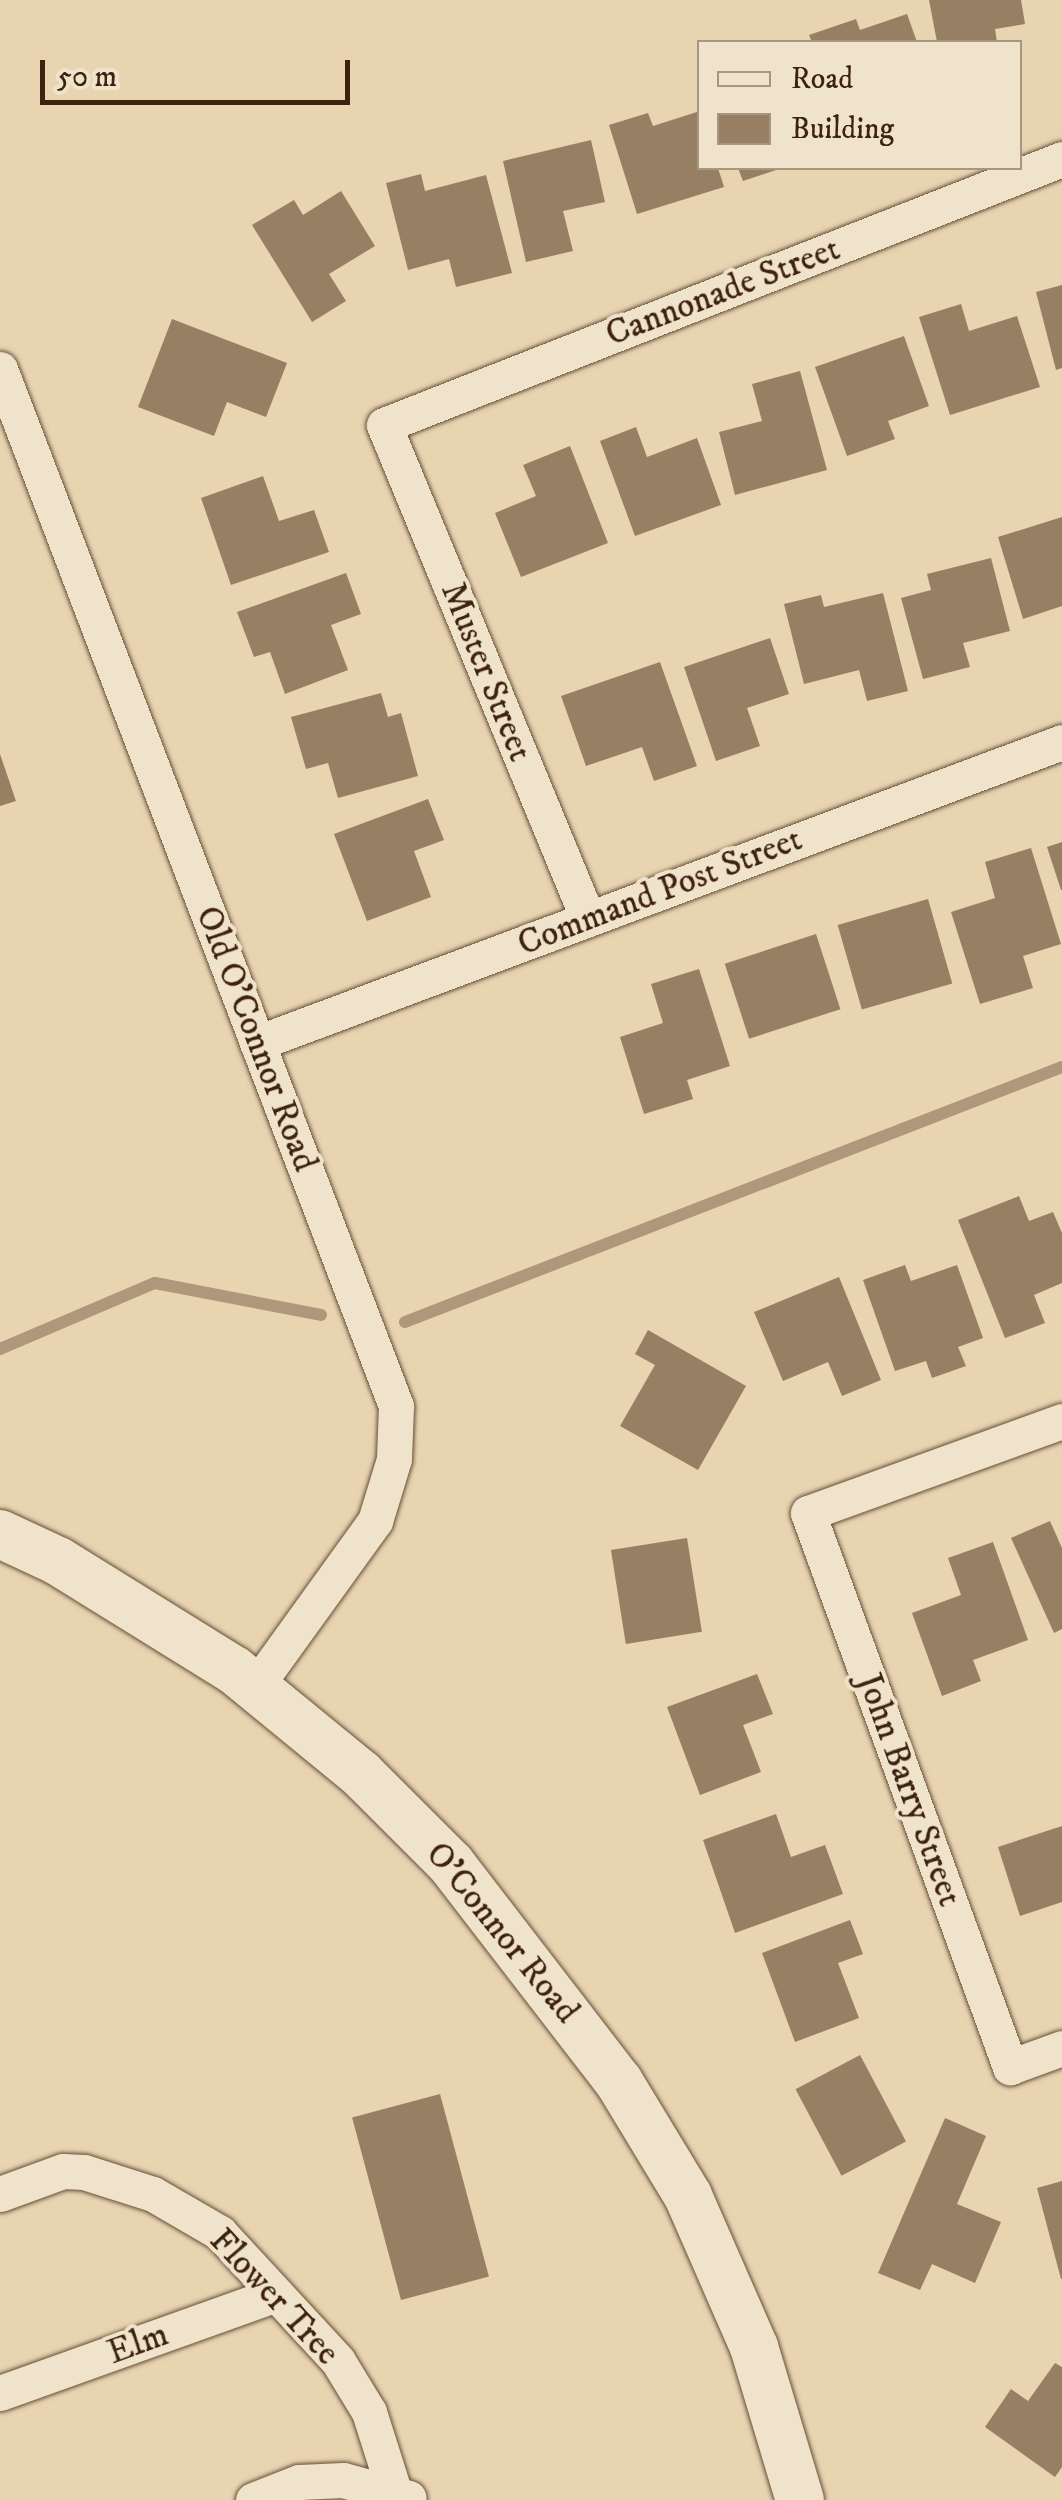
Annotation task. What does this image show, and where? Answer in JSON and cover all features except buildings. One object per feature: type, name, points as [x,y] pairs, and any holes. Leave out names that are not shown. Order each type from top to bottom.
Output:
[{"type":"main road","name":"O'Connor Road","points":[[0,1534],[58,1561],[254,1689],[362,1774],[452,1864],[619,2082],[688,2196],[754,2346],[800,2500]]},
{"type":"street","name":"Cannonade Street","points":[[384,425],[1062,159]]},
{"type":"street","name":"Old O'Connor Road","points":[[0,368],[396,1406],[394,1459],[375,1521],[254,1689]]},
{"type":"street","name":"Muster Street","points":[[384,425],[588,919]]},
{"type":"street","name":"Command Post Street","points":[[257,1043],[1062,742]]},
{"type":"street","name":"John Barry Street","points":[[1062,1421],[808,1513],[1010,2067],[1062,2048]]},
{"type":"street","name":"Flower Tree","points":[[0,2194],[64,2171],[84,2172],[191,2214],[245,2256],[338,2360],[361,2399],[404,2495]]},
{"type":"street","name":"Elm","points":[[0,2393],[276,2294]]},
{"type":"street","points":[[253,2500],[299,2482],[343,2480],[404,2495]]},
{"type":"waterway","points":[[405,1322],[1062,1067]]},
{"type":"waterway","points":[[0,1349],[155,1283],[321,1315]]}]
